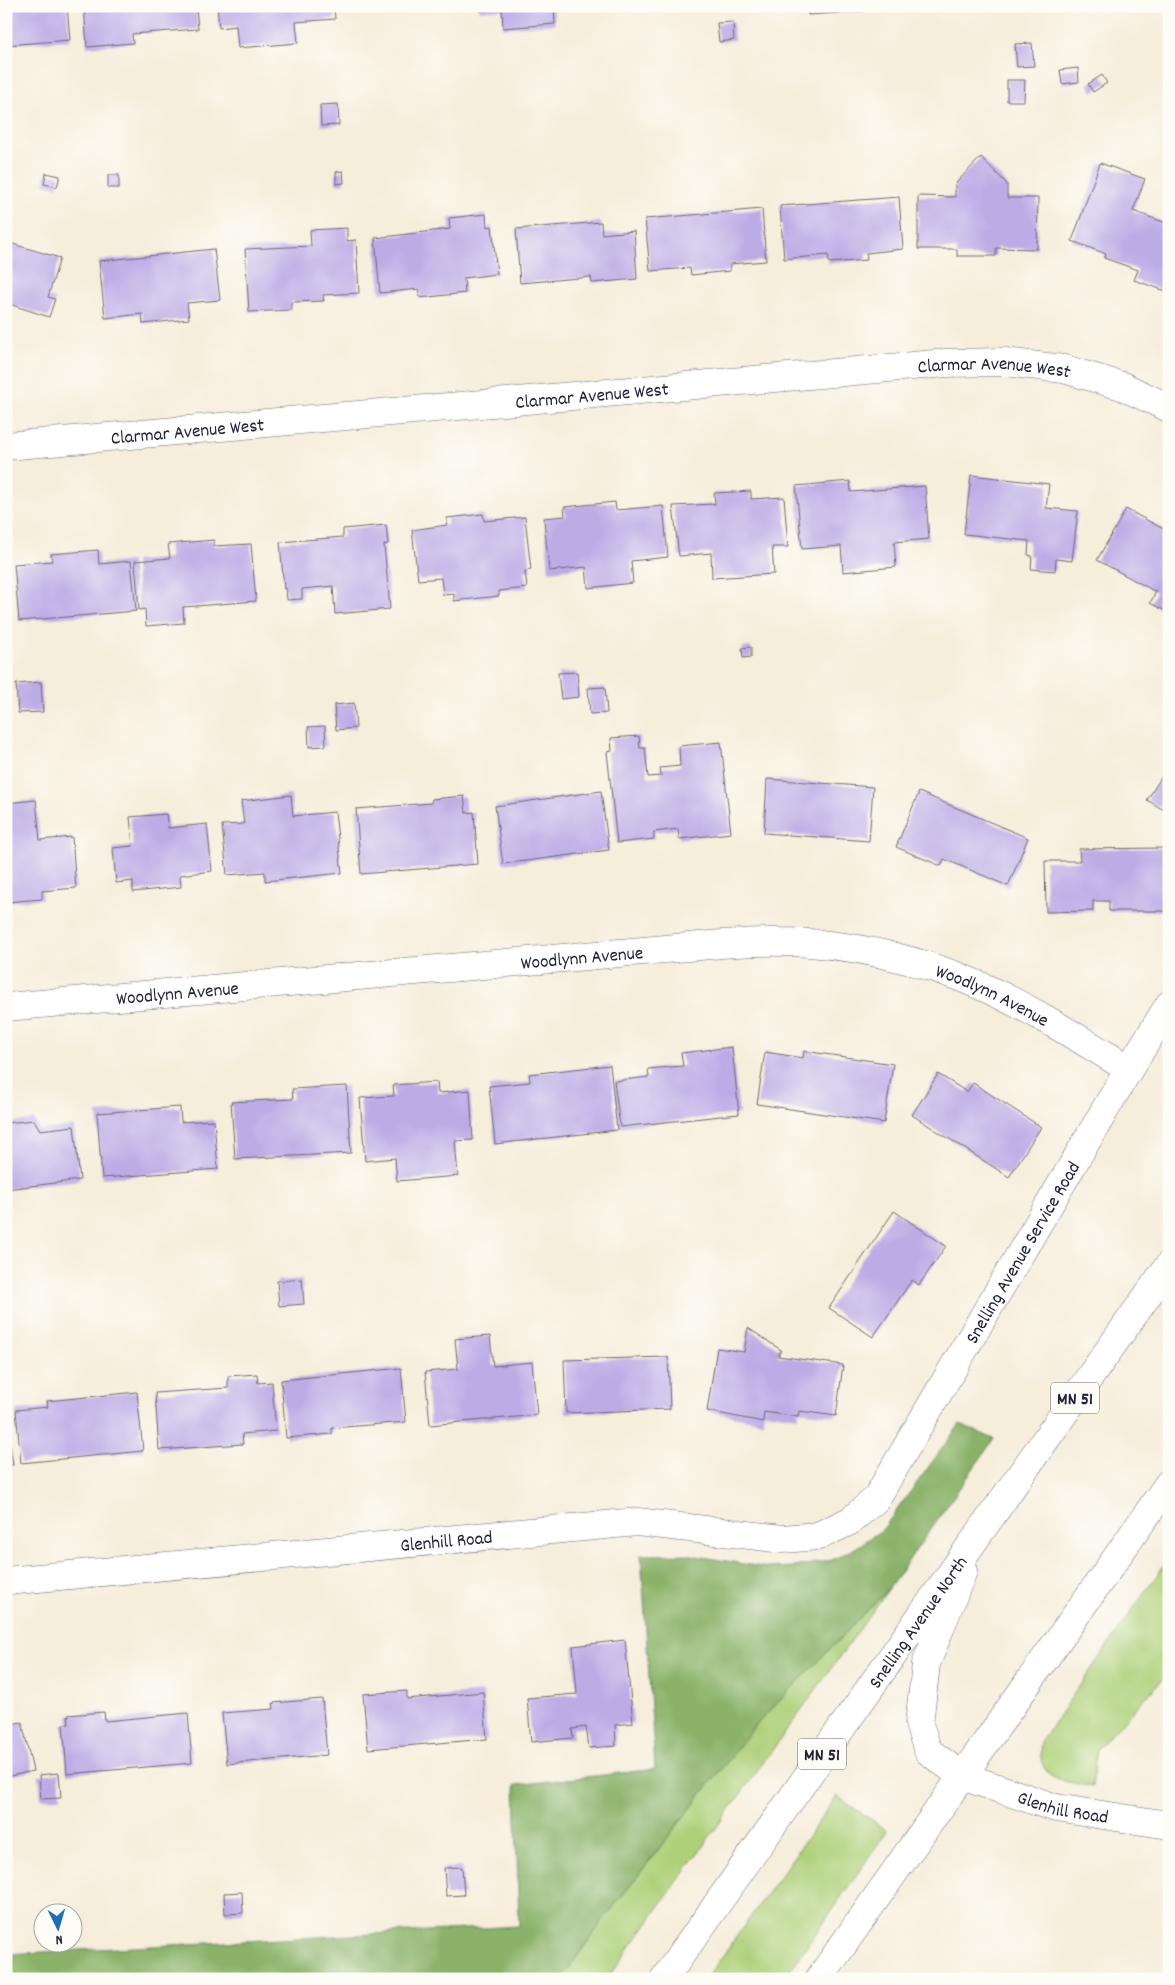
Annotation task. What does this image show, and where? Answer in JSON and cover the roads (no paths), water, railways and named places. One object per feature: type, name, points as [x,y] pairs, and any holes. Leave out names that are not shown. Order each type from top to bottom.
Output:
[{"type":"main road","name":"Clarmar Avenue West","points":[[6,446],[946,363],[1005,362],[1064,369],[1122,386],[1169,408]]},
{"type":"main road","name":"Woodlynn Avenue","points":[[6,1007],[722,944],[784,942],[854,948],[919,963],[971,982],[1038,1015],[1129,1069]]},
{"type":"main road","name":"Snelling Avenue Service Road","points":[[876,1499],[1129,1069],[1169,1005]]},
{"type":"main road","name":"Snelling Avenue North","points":[[664,1979],[1169,1265]]},
{"type":"main road","points":[[819,1979],[1169,1483]]},
{"type":"main road","name":"Glenhill Road","points":[[6,1581],[637,1522],[783,1539],[818,1536],[850,1521],[876,1499]]},
{"type":"main road","name":"Glenhill Road","points":[[981,1529],[926,1664],[919,1724],[928,1751],[962,1776],[1056,1808],[1169,1825]]}]
